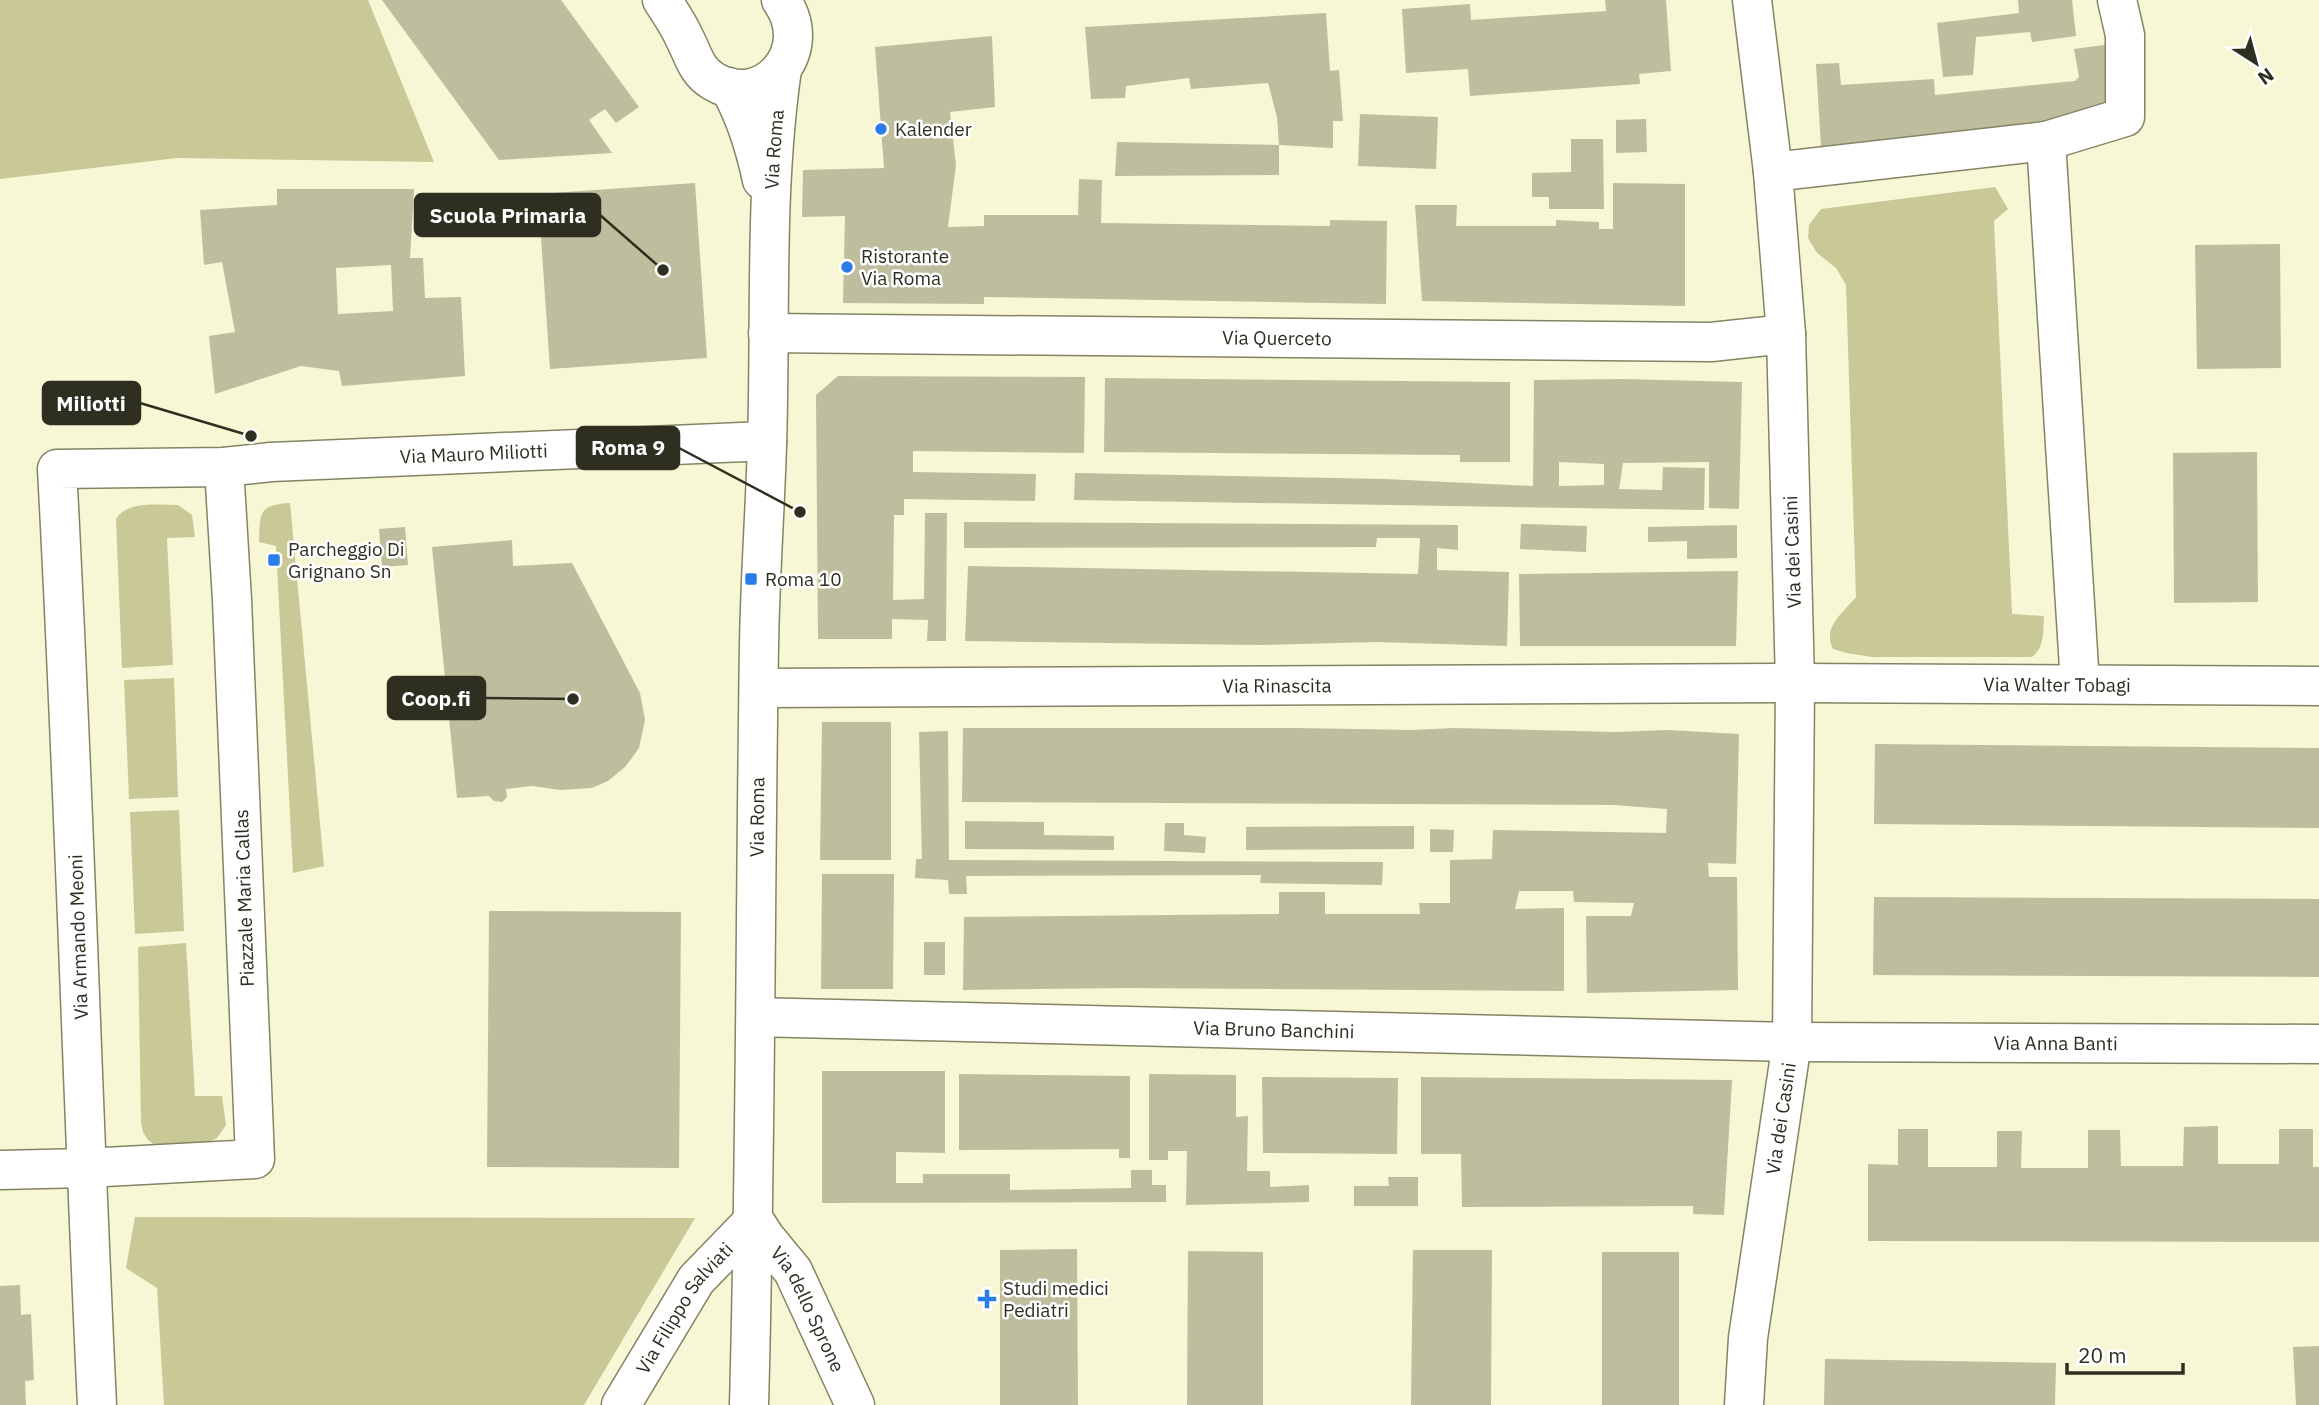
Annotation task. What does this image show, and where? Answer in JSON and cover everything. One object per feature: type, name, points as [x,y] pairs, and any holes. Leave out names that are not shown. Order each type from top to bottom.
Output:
[{"type":"street","points":[[662,0],[701,72],[714,82],[729,88]]},
{"type":"street","points":[[688,44],[690,18],[701,0]]},
{"type":"street","name":"Via Roma","points":[[729,88],[748,88],[767,82],[782,69],[794,40],[793,25],[781,0]]},
{"type":"street","name":"Via dei Casini","points":[[1744,1405],[1748,1338],[1792,1042],[1795,682],[1786,334],[1773,172],[1752,0]]},
{"type":"street","points":[[1773,172],[2046,141],[2125,117],[2125,35],[2117,0]]},
{"type":"street","name":"Via Roma","points":[[749,1405],[754,1220],[759,688],[767,441],[769,231],[777,105],[782,69]]},
{"type":"street","name":"Via Roma","points":[[729,88],[741,108],[752,138],[762,181],[769,231]]},
{"type":"street","points":[[2046,141],[2080,684]]},
{"type":"street","name":"Via Querceto","points":[[768,333],[1711,342],[1786,334]]},
{"type":"street","name":"Via Mauro Miliotti","points":[[57,469],[224,467],[285,461],[767,441]]},
{"type":"street","name":"Piazzale Maria Callas","points":[[86,1168],[255,1159],[224,467]]},
{"type":"street","name":"Via Armando Meoni","points":[[57,469],[97,1405]]},
{"type":"street","name":"Via Walter Tobagi","points":[[1795,682],[2319,686]]},
{"type":"street","name":"Via Rinascita","points":[[759,688],[1795,682]]},
{"type":"street","name":"Via Bruno Banchini","points":[[756,1017],[1792,1042]]},
{"type":"street","name":"Via Anna Banti","points":[[1792,1042],[2319,1044]]},
{"type":"street","points":[[0,1170],[86,1168]]},
{"type":"street","name":"Via Filippo Salviati","points":[[621,1405],[696,1280],[754,1220]]},
{"type":"street","name":"Via dello Sprone","points":[[754,1220],[793,1270],[855,1405]]},
{"type":"shaded area","points":[[0,0],[368,0],[434,162],[177,158],[0,179]]},
{"type":"shaded area","points":[[1995,187],[2008,209],[1994,221],[2012,614],[2044,616],[2041,644],[2032,657],[1872,657],[1833,649],[1830,641],[1832,627],[1856,597],[1846,285],[1836,268],[1817,253],[1808,238],[1809,225],[1821,209]]},
{"type":"shaded area","points":[[290,503],[324,866],[293,873],[276,546],[259,542],[263,512],[272,506]]},
{"type":"shaded area","points":[[178,505],[192,515],[195,537],[167,538],[173,665],[122,668],[116,519],[121,513],[136,506]]},
{"type":"shaded area","points":[[174,678],[178,797],[129,799],[124,680]]},
{"type":"shaded area","points":[[179,810],[184,931],[135,934],[130,812]]},
{"type":"shaded area","points":[[186,943],[195,1096],[222,1096],[226,1125],[217,1138],[208,1142],[155,1145],[148,1140],[141,1123],[138,947]]},
{"type":"shaded area","points":[[135,1217],[695,1218],[584,1405],[164,1405],[157,1288],[126,1268]]},
{"type":"building","points":[[382,0],[561,0],[639,107],[616,123],[605,109],[589,120],[612,153],[499,160]]},
{"type":"building","points":[[1605,0],[1666,0],[1671,71],[1639,74],[1640,84],[1470,96],[1468,69],[1406,73],[1402,9],[1470,4],[1471,20],[1606,11]]},
{"type":"building","points":[[2018,0],[2072,0],[2076,36],[2032,42],[2030,32],[1976,37],[1973,75],[1943,77],[1937,23],[2019,13]]},
{"type":"building","points":[[1326,13],[1330,71],[1339,70],[1343,121],[1333,121],[1333,148],[1279,145],[1277,117],[1268,83],[1191,89],[1189,78],[1126,86],[1125,98],[1091,99],[1085,27]]},
{"type":"building","points":[[992,36],[995,107],[950,112],[956,165],[948,227],[984,226],[984,215],[1078,215],[1079,179],[1102,180],[1101,223],[1330,226],[1330,220],[1387,221],[1386,304],[984,297],[984,304],[843,303],[845,216],[802,217],[803,170],[884,168],[875,47]]},
{"type":"building","points":[[2111,44],[2108,105],[2080,117],[1877,143],[1821,147],[1816,64],[1839,63],[1841,85],[1934,79],[1935,95],[2075,81],[2079,77],[2074,49]]},
{"type":"building","points":[[1360,114],[1438,117],[1436,169],[1358,166]]},
{"type":"building","points":[[1646,119],[1647,152],[1616,153],[1616,120]]},
{"type":"building","points":[[1571,139],[1603,139],[1604,209],[1549,209],[1549,197],[1532,197],[1532,173],[1571,172]]},
{"type":"building","points":[[1117,142],[1279,145],[1279,175],[1115,176]]},
{"type":"building","points":[[695,183],[707,358],[550,369],[538,194]]},
{"type":"building","points":[[1613,183],[1685,184],[1685,306],[1422,301],[1415,205],[1457,205],[1456,226],[1556,226],[1556,220],[1599,222],[1599,229],[1613,229]]},
{"type":"building","points":[[277,189],[414,189],[410,258],[423,258],[425,298],[461,297],[465,376],[342,386],[339,371],[301,366],[215,394],[209,336],[235,332],[222,262],[204,265],[200,210],[277,205]],"holes":[[[391,265],[393,311],[338,314],[336,268]]]},
{"type":"building","points":[[2280,244],[2281,368],[2197,369],[2195,245]]},
{"type":"building","points":[[838,376],[1085,377],[1084,453],[913,451],[913,472],[1036,474],[1035,501],[904,499],[904,515],[894,515],[893,600],[924,599],[925,513],[947,513],[946,641],[927,641],[928,620],[892,619],[892,639],[818,639],[816,395]]},
{"type":"building","points":[[1105,378],[1510,382],[1510,462],[1460,462],[1460,455],[1104,452]]},
{"type":"building","points":[[1534,380],[1742,382],[1739,509],[1709,508],[1709,462],[1623,463],[1619,489],[1662,490],[1663,467],[1705,468],[1704,510],[1074,500],[1075,473],[1385,479],[1533,486]],"holes":[[[1559,462],[1604,464],[1604,485],[1559,486]]]},
{"type":"building","points":[[2257,452],[2258,602],[2174,603],[2173,453]]},
{"type":"building","points":[[964,522],[1458,525],[1458,550],[1437,548],[1437,570],[1509,572],[1507,646],[1377,642],[1259,645],[965,641],[968,566],[1418,574],[1420,538],[1377,538],[1376,547],[964,548]]},
{"type":"building","points":[[1521,524],[1587,526],[1586,552],[1520,549]]},
{"type":"building","points":[[1737,525],[1737,558],[1687,559],[1687,541],[1648,542],[1648,527]]},
{"type":"building","points":[[405,527],[408,565],[382,567],[379,529]]},
{"type":"building","points":[[512,540],[513,566],[572,563],[640,693],[645,720],[639,748],[626,766],[608,781],[592,788],[560,790],[532,786],[506,789],[507,797],[502,802],[494,801],[489,796],[457,798],[432,547]]},
{"type":"building","points":[[1738,571],[1736,646],[1520,646],[1519,574]]},
{"type":"building","points":[[822,722],[891,722],[891,860],[820,860]]},
{"type":"building","points":[[963,728],[1454,728],[1616,732],[1668,730],[1739,734],[1736,864],[1708,863],[1709,877],[1737,877],[1738,990],[1587,993],[1586,916],[1631,916],[1634,903],[1574,902],[1573,891],[1519,891],[1515,909],[1564,908],[1564,991],[1126,988],[963,990],[964,917],[1279,914],[1279,892],[1325,892],[1325,914],[1420,914],[1419,903],[1450,903],[1450,860],[1492,859],[1493,830],[1666,833],[1667,809],[1614,805],[962,802]]},
{"type":"building","points":[[948,731],[949,860],[1383,862],[1382,885],[1260,883],[1261,875],[966,876],[967,894],[949,894],[948,880],[915,878],[916,859],[922,859],[919,732]]},
{"type":"building","points":[[1875,744],[2319,748],[2319,828],[1874,824]]},
{"type":"building","points":[[965,821],[1044,822],[1044,835],[1114,836],[1114,850],[965,849]]},
{"type":"building","points":[[1165,823],[1184,823],[1184,835],[1206,837],[1205,853],[1164,851]]},
{"type":"building","points":[[1414,826],[1414,849],[1246,850],[1246,827]]},
{"type":"building","points":[[1430,829],[1454,830],[1453,852],[1430,852]]},
{"type":"building","points":[[822,874],[894,874],[893,989],[821,989]]},
{"type":"building","points":[[1874,897],[2319,899],[2319,977],[1873,975]]},
{"type":"building","points":[[489,911],[681,912],[679,1168],[487,1167]]},
{"type":"building","points":[[924,942],[945,942],[945,975],[924,975]]},
{"type":"building","points":[[822,1071],[945,1071],[945,1153],[896,1152],[896,1183],[923,1183],[923,1174],[1010,1174],[1010,1190],[1131,1188],[1131,1170],[1152,1170],[1152,1185],[1166,1185],[1166,1202],[822,1203]]},
{"type":"building","points":[[959,1074],[1130,1076],[1130,1158],[1119,1158],[1119,1149],[959,1150]]},
{"type":"building","points":[[1149,1074],[1236,1075],[1236,1117],[1248,1116],[1247,1171],[1270,1171],[1270,1187],[1309,1185],[1309,1202],[1186,1205],[1187,1151],[1168,1151],[1168,1160],[1149,1160]]},
{"type":"building","points":[[1262,1077],[1398,1078],[1397,1154],[1263,1153]]},
{"type":"building","points":[[1421,1077],[1732,1080],[1724,1215],[1693,1214],[1693,1206],[1462,1207],[1461,1154],[1421,1154]]},
{"type":"building","points":[[2218,1126],[2218,1164],[2279,1164],[2279,1129],[2313,1129],[2313,1167],[2319,1167],[2319,1242],[1868,1241],[1868,1164],[1898,1165],[1898,1129],[1928,1129],[1928,1167],[1997,1167],[1997,1131],[2022,1131],[2021,1168],[2088,1168],[2088,1130],[2120,1130],[2121,1166],[2183,1166],[2184,1127]]},
{"type":"building","points":[[1388,1177],[1418,1177],[1418,1206],[1354,1206],[1354,1186],[1389,1186]]},
{"type":"building","points":[[1077,1249],[1078,1405],[1000,1405],[1000,1250]]},
{"type":"building","points":[[1413,1250],[1492,1250],[1491,1405],[1411,1405]]},
{"type":"building","points":[[1188,1251],[1263,1252],[1263,1405],[1187,1405]]},
{"type":"building","points":[[1602,1252],[1679,1252],[1679,1405],[1602,1405]]},
{"type":"building","points":[[20,1285],[21,1315],[31,1314],[34,1380],[25,1381],[26,1405],[0,1405],[0,1286]]},
{"type":"building","points":[[2319,1346],[2319,1405],[2296,1405],[2293,1347]]},
{"type":"building","points":[[1825,1359],[2056,1363],[2055,1405],[1824,1405]]},
{"type":"place","name":"Kalender","points":[[881,129]]},
{"type":"place","name":"Ristorante Via Roma","points":[[847,267]]},
{"type":"place","name":"Scuola Primaria","points":[[663,270]]},
{"type":"place","name":"Miliotti","points":[[251,436]]},
{"type":"place","name":"Roma 9","points":[[800,512]]},
{"type":"place","name":"Parcheggio Di Grignano Sn","points":[[274,560]]},
{"type":"place","name":"Roma 10","points":[[751,579]]},
{"type":"place","name":"Coop.fi","points":[[573,699]]},
{"type":"place","name":"Studi medici Pediatri","points":[[987,1299]]}]
